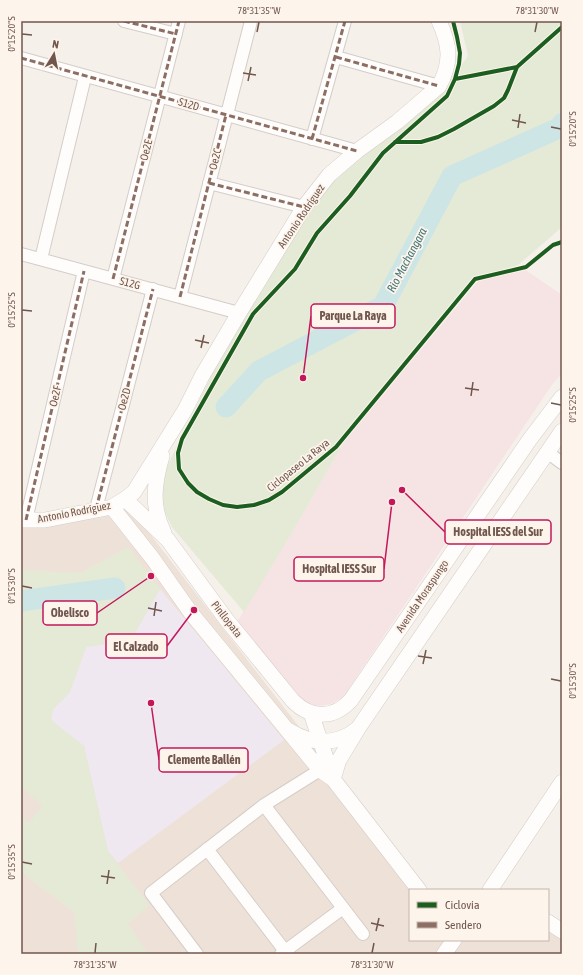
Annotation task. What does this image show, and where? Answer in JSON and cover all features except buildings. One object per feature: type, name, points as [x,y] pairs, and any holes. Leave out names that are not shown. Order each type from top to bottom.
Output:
[{"type":"street","points":[[124,21],[140,23],[176,34]]},
{"type":"street","name":"Oe2E","points":[[113,279],[179,21]]},
{"type":"street","name":"Oe2C","points":[[180,297],[226,115],[252,21]]},
{"type":"street","points":[[312,139],[345,21]]},
{"type":"street","name":"Antonio Rodríguez","points":[[24,520],[45,520],[112,506],[126,499],[134,492],[167,439],[239,312],[304,207],[329,175],[357,151],[397,122],[439,86],[444,79],[448,65],[448,44],[439,21]]},
{"type":"street","points":[[336,57],[439,86]]},
{"type":"street","name":"S12D","points":[[21,58],[357,151]]},
{"type":"street","points":[[41,259],[85,76]]},
{"type":"street","points":[[209,183],[304,207]]},
{"type":"street","name":"S12G","points":[[21,254],[239,312]]},
{"type":"street","name":"Oe2F","points":[[24,520],[84,271]]},
{"type":"street","name":"Oe2D","points":[[96,510],[153,289]]},
{"type":"street","name":"Avenida Moraspungo","points":[[311,713],[322,714],[335,712],[351,700],[530,439],[562,396]]},
{"type":"street","name":"Avenida Moraspungo","points":[[333,779],[339,760],[359,727],[424,635],[562,432]]},
{"type":"street","name":"Antonio Rodríguez","points":[[167,439],[154,493],[160,526],[168,540]]},
{"type":"street","points":[[547,452],[562,463]]},
{"type":"street","name":"Pinllopata","points":[[126,499],[168,540],[226,619],[293,701],[298,706],[311,713]]},
{"type":"street","points":[[112,506],[153,559],[191,612],[320,770],[333,779],[418,889]]},
{"type":"street","points":[[311,713],[333,779]]},
{"type":"street","points":[[281,724],[296,735],[320,742]]},
{"type":"street","name":"Avenida Moraspungo","points":[[320,742],[348,736],[359,727]]},
{"type":"street","points":[[197,954],[151,893],[264,805],[320,770]]},
{"type":"street","points":[[493,889],[562,782]]},
{"type":"street","points":[[264,805],[363,934]]},
{"type":"street","points":[[208,849],[283,952],[343,908]]},
{"type":"street","points":[[549,923],[562,931]]},
{"type":"street","points":[[444,954],[453,941]]},
{"type":"shaded area","points":[[524,269],[562,295],[562,373],[551,386],[343,697],[331,704],[317,706],[304,702],[291,692],[237,622],[296,526],[345,440],[478,281]]},
{"type":"shaded area","points":[[130,508],[424,889],[409,889],[409,941],[549,941],[549,923],[562,931],[562,954],[21,954],[21,517]]},
{"type":"shaded area","points":[[160,589],[284,740],[118,863],[108,851],[84,746],[51,720],[53,709],[70,692],[86,647],[131,640]]},
{"type":"green space","points":[[460,21],[562,21],[562,227],[518,265],[475,279],[345,440],[296,526],[244,612],[172,527],[159,501],[165,471],[241,315],[306,208],[362,152],[441,93],[468,56]]},
{"type":"green space","points":[[128,547],[160,589],[131,640],[86,647],[70,692],[53,709],[51,720],[84,746],[108,851],[149,905],[128,924],[148,954],[76,954],[78,952],[74,912],[21,872],[21,817],[29,823],[42,806],[21,786],[21,772],[24,770],[21,765],[21,570],[81,573]]},
{"type":"waterway","name":"Rio Machangara","points":[[226,407],[259,371],[383,306],[452,176],[559,128],[562,124]]},
{"type":"waterway","points":[[21,601],[115,588]]},
{"type":"marked path","points":[[124,21],[176,34]]},
{"type":"marked path","points":[[113,279],[179,21]]},
{"type":"marked path","points":[[312,139],[345,21]]},
{"type":"marked path","points":[[336,57],[439,86]]},
{"type":"marked path","points":[[21,58],[357,151]]},
{"type":"marked path","points":[[180,297],[226,115]]},
{"type":"marked path","points":[[209,183],[304,207]]},
{"type":"marked path","points":[[26,520],[84,271]]},
{"type":"marked path","points":[[96,509],[153,289]]},
{"type":"cycle path","name":"Ciclopaseo La Raya","points":[[453,21],[460,53],[455,79],[447,96],[383,153],[350,196],[317,233],[295,269],[253,314],[182,439],[178,453],[179,469],[188,483],[197,492],[223,505],[237,507],[254,505],[269,500],[282,492],[336,447],[475,279],[526,267],[553,245],[562,242]]},
{"type":"cycle path","points":[[455,79],[517,67],[562,27]]},
{"type":"cycle path","points":[[395,142],[421,142],[438,137],[494,106],[504,98],[517,67]]},
{"type":"place","name":"Parque La Raya","points":[[303,378]]},
{"type":"place","name":"Hospital IESS del Sur","points":[[402,490]]},
{"type":"place","name":"Hospital IESS Sur","points":[[392,502]]},
{"type":"place","name":"Obelisco","points":[[151,576]]},
{"type":"place","name":"El Calzado","points":[[194,610]]},
{"type":"place","name":"Clemente Ballén","points":[[151,703]]}]
